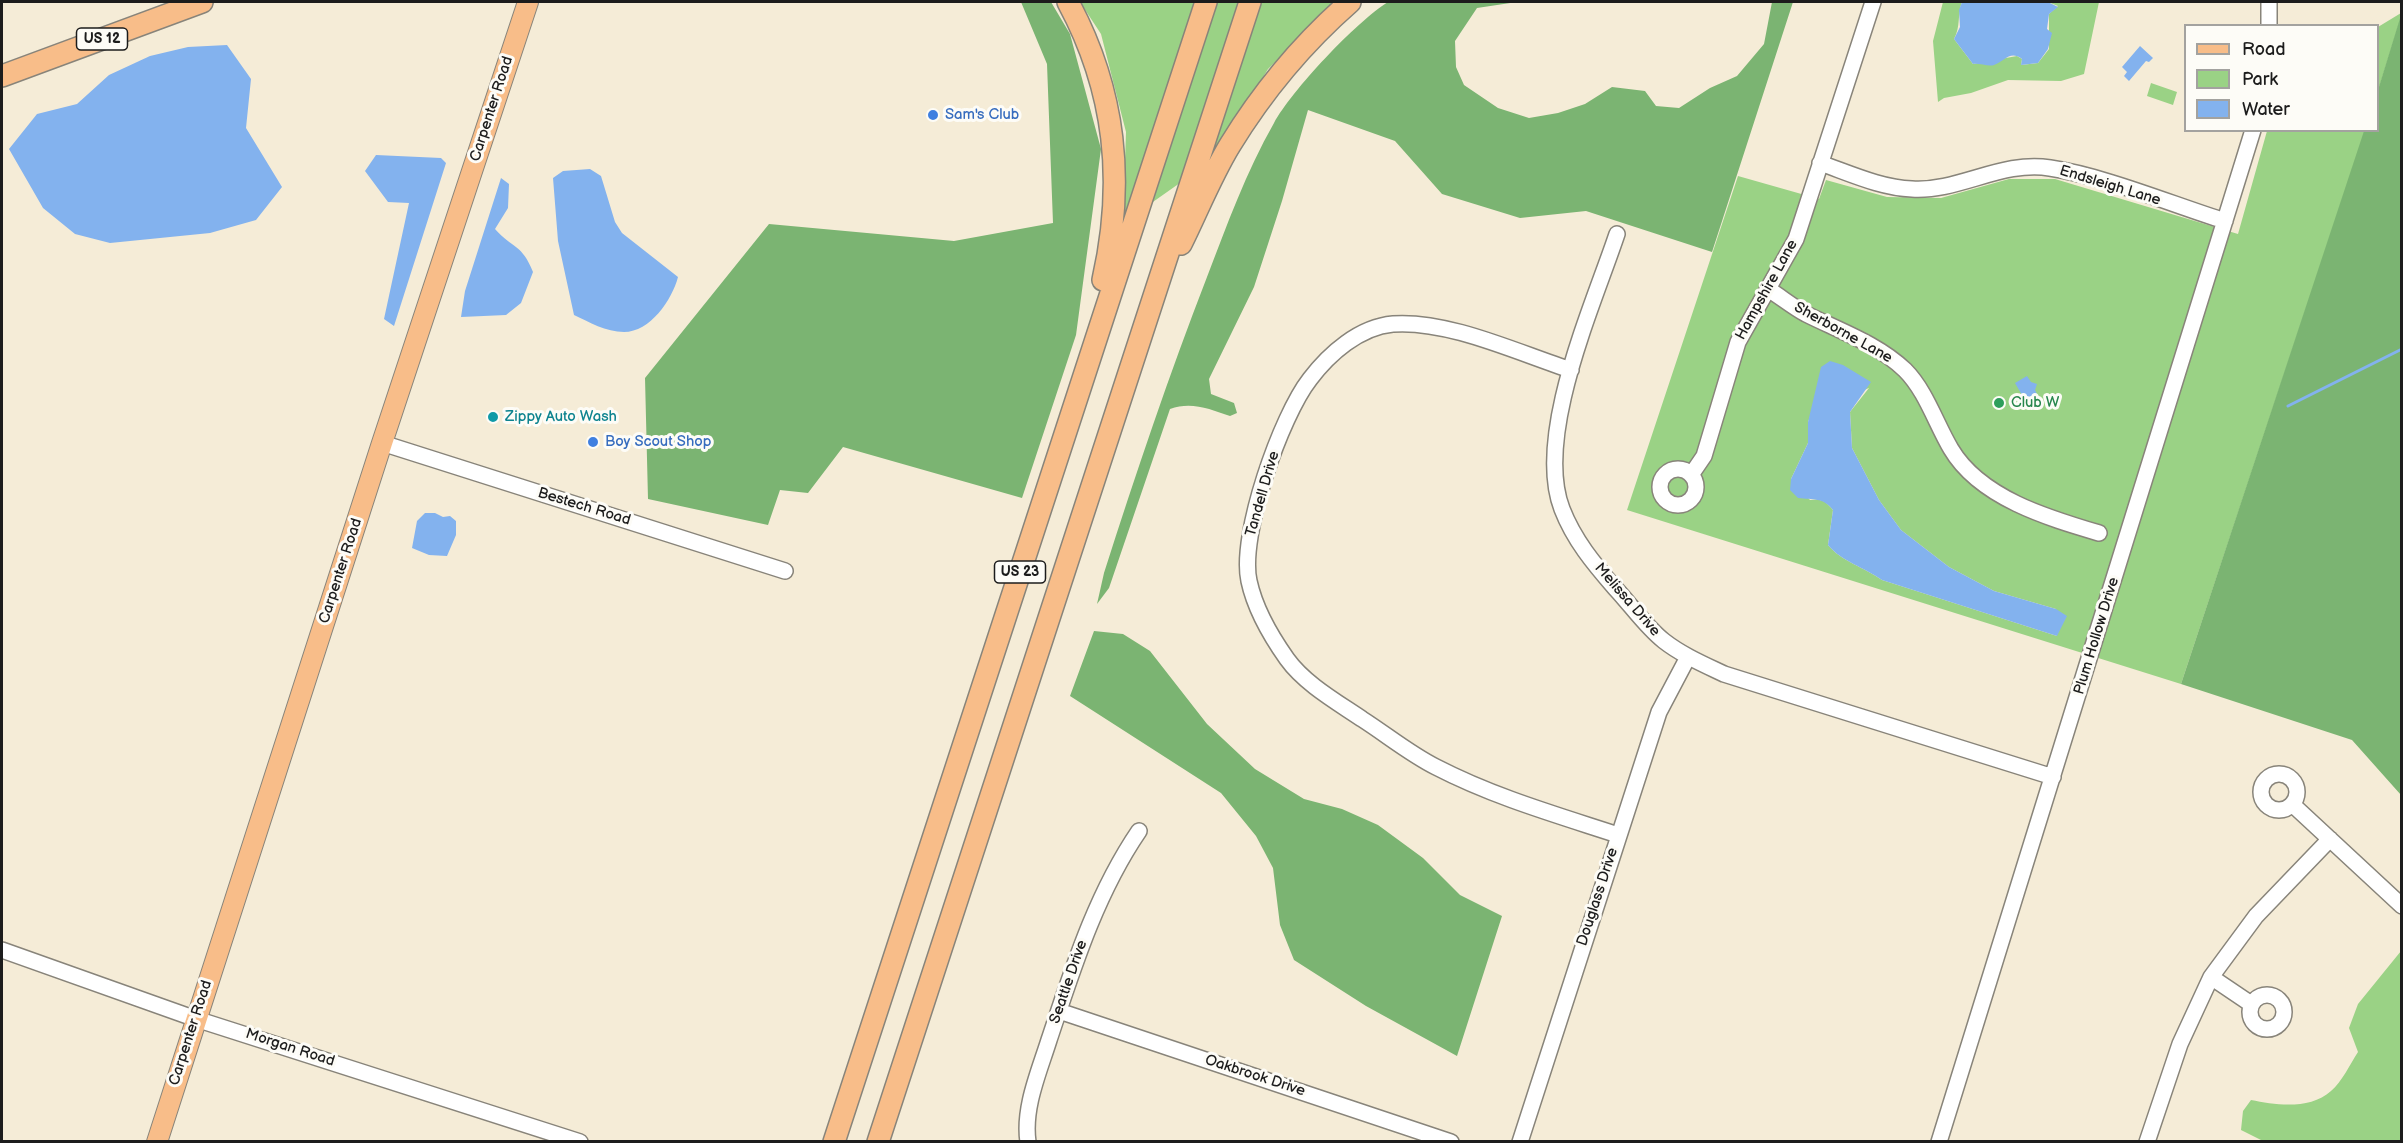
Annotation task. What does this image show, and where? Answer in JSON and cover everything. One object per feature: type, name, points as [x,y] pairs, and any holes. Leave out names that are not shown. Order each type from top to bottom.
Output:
[{"type":"highway","name":"US 12","points":[[2,76],[202,2]]},
{"type":"highway","points":[[1068,2],[1088,42],[1108,113],[1115,151],[1116,192],[1106,264],[1075,402]]},
{"type":"highway","name":"US 23","points":[[834,1142],[1206,2]]},
{"type":"highway","name":"US 23","points":[[878,1142],[1250,2]]},
{"type":"highway","points":[[1151,300],[1228,147],[1263,94],[1304,44],[1350,2]]},
{"type":"main road","name":"Carpenter Road","points":[[157,1142],[382,443],[528,2]]},
{"type":"street","name":"Hampshire Lane","points":[[1692,475],[1704,456],[1738,342],[1749,318],[1796,239],[1873,2]]},
{"type":"street","points":[[2268,24],[2269,2]]},
{"type":"street","name":"Plum Hollow Drive","points":[[1939,1142],[2252,132]]},
{"type":"street","name":"Endsleigh Lane","points":[[1820,163],[1884,184],[1912,189],[1933,188],[2013,166],[2049,167],[2092,178],[2224,221]]},
{"type":"street","name":"Melissa Drive","points":[[1617,234],[1571,370],[1558,419],[1553,458],[1561,508],[1577,542],[1662,640],[1688,657],[1724,674],[2054,777]]},
{"type":"street","name":"Sherborne Lane","points":[[1768,289],[1804,312],[1871,346],[1907,372],[1952,452],[1981,481],[2014,503],[2045,517],[2099,533]]},
{"type":"street","name":"Tandell Drive","points":[[1571,370],[1463,334],[1431,327],[1392,324],[1361,334],[1351,340],[1332,353],[1308,381],[1285,425],[1263,483],[1249,533],[1248,579],[1260,616],[1288,661],[1328,697],[1435,766],[1514,801],[1618,835]]},
{"type":"street","name":"Bestech Road","points":[[382,443],[785,570]]},
{"type":"street","name":"Douglass Drive","points":[[1520,1142],[1659,712],[1688,657]]},
{"type":"street","points":[[2292,804],[2402,906]]},
{"type":"street","name":"Seattle Drive","points":[[1028,1142],[1026,1129],[1031,1097],[1095,911],[1123,856],[1140,831]]},
{"type":"street","points":[[2147,1142],[2180,1044],[2211,977],[2262,909],[2330,839]]},
{"type":"street","name":"Morgan Road","points":[[2,950],[196,1018],[580,1142]]},
{"type":"street","points":[[2211,977],[2251,1004]]},
{"type":"street","name":"Oakbrook Drive","points":[[1059,1011],[1451,1142]]},
{"type":"green space","points":[[1021,2],[1051,2],[1070,34],[1101,149],[1076,335],[1022,498],[843,447],[808,493],[780,490],[768,525],[648,499],[645,378],[769,224],[954,241],[1053,223],[1047,64]]},
{"type":"green space","points":[[1080,2],[1337,2],[1268,69],[1214,159],[1123,223],[1126,132],[1101,34]]},
{"type":"green space","points":[[1388,2],[1517,2],[1477,8],[1455,41],[1456,67],[1464,85],[1498,108],[1529,118],[1558,113],[1585,104],[1612,87],[1645,91],[1656,106],[1679,108],[1710,88],[1737,76],[1764,44],[1772,2],[1793,2],[1712,252],[1586,211],[1520,218],[1442,194],[1395,141],[1308,110],[1254,287],[1209,379],[1211,394],[1234,403],[1237,413],[1230,416],[1193,406],[1170,409],[1109,588],[1097,604],[1104,573],[1166,387],[1237,199],[1255,160],[1283,109],[1310,75],[1359,25]]},
{"type":"green space","points":[[1943,2],[1962,2],[1958,30],[1954,39],[1973,64],[2017,56],[2022,59],[2021,65],[2038,63],[2049,49],[2049,14],[2058,6],[2048,2],[2099,2],[2084,74],[2061,81],[2008,80],[1971,93],[1944,98],[1938,102],[1933,41]]},
{"type":"green space","points":[[2401,13],[2379,88],[2379,26]]},
{"type":"green space","points":[[2401,15],[2401,795],[2352,740],[2181,684],[2364,132],[2379,132],[2379,87]]},
{"type":"green space","points":[[2151,83],[2177,92],[2173,105],[2147,96]]},
{"type":"green space","points":[[2267,132],[2365,132],[2181,684],[1627,510],[1738,176],[1819,199],[1826,180],[1887,197],[1941,198],[2009,179],[2055,179],[2238,234]],"holes":[[[1869,388],[1850,412],[1852,448],[1879,500],[1901,530],[1949,567],[1994,591],[2056,609],[2057,636],[1882,580],[1834,551],[1828,545],[1833,510],[1823,501],[1810,500],[1791,479],[1808,443],[1808,422],[1812,411]]]},
{"type":"green space","points":[[1094,631],[1123,634],[1150,651],[1207,724],[1255,769],[1304,799],[1342,809],[1378,825],[1423,858],[1460,895],[1502,916],[1457,1056],[1366,1006],[1294,960],[1280,925],[1273,868],[1256,836],[1221,793],[1070,696]]},
{"type":"green space","points":[[2401,951],[2401,1141],[2263,1141],[2241,1130],[2243,1111],[2251,1100],[2303,1104],[2323,1097],[2335,1087],[2358,1052],[2349,1028],[2358,1004]]},
{"type":"water","points":[[1962,2],[2048,2],[2058,7],[2049,14],[2047,29],[2052,33],[2048,49],[2038,63],[2021,65],[2022,59],[2011,56],[1992,65],[1973,64],[1954,39],[1960,27],[1959,10]]},
{"type":"water","points":[[227,45],[251,79],[246,128],[282,187],[256,220],[210,233],[110,243],[75,234],[43,208],[9,149],[37,114],[77,104],[109,75],[150,56],[188,47]]},
{"type":"water","points":[[2140,46],[2153,58],[2149,62],[2146,61],[2129,81],[2124,76],[2127,72],[2122,67]]},
{"type":"water","points":[[376,155],[441,158],[446,163],[394,326],[384,319],[409,203],[388,202],[365,171]]},
{"type":"water","points":[[590,169],[601,176],[615,222],[622,233],[678,277],[665,305],[651,321],[634,331],[611,330],[574,315],[558,241],[553,178],[563,171]]},
{"type":"water","points":[[501,178],[509,184],[508,208],[495,229],[521,251],[533,272],[521,303],[506,315],[461,317],[465,291]]},
{"type":"water","points":[[1830,361],[1843,365],[1871,382],[1850,412],[1852,448],[1879,500],[1901,530],[1949,567],[1994,591],[2056,609],[2067,616],[2057,636],[1882,580],[1846,560],[1828,545],[1833,510],[1821,501],[1798,498],[1790,490],[1791,479],[1808,443],[1808,422],[1821,367]]},
{"type":"water","points":[[2027,376],[2031,382],[2037,384],[2035,390],[2038,396],[2026,402],[2015,383]]},
{"type":"water","points":[[425,513],[435,513],[443,517],[450,516],[456,521],[456,535],[447,556],[429,555],[412,548],[417,521]]},
{"type":"waterway","points":[[2288,406],[2402,349]]},
{"type":"place","name":"Sam's Club","points":[[933,115]]},
{"type":"place","name":"Club W","points":[[1999,403]]},
{"type":"place","name":"Zippy Auto Wash","points":[[493,417]]},
{"type":"place","name":"Boy Scout Shop","points":[[593,442]]}]
